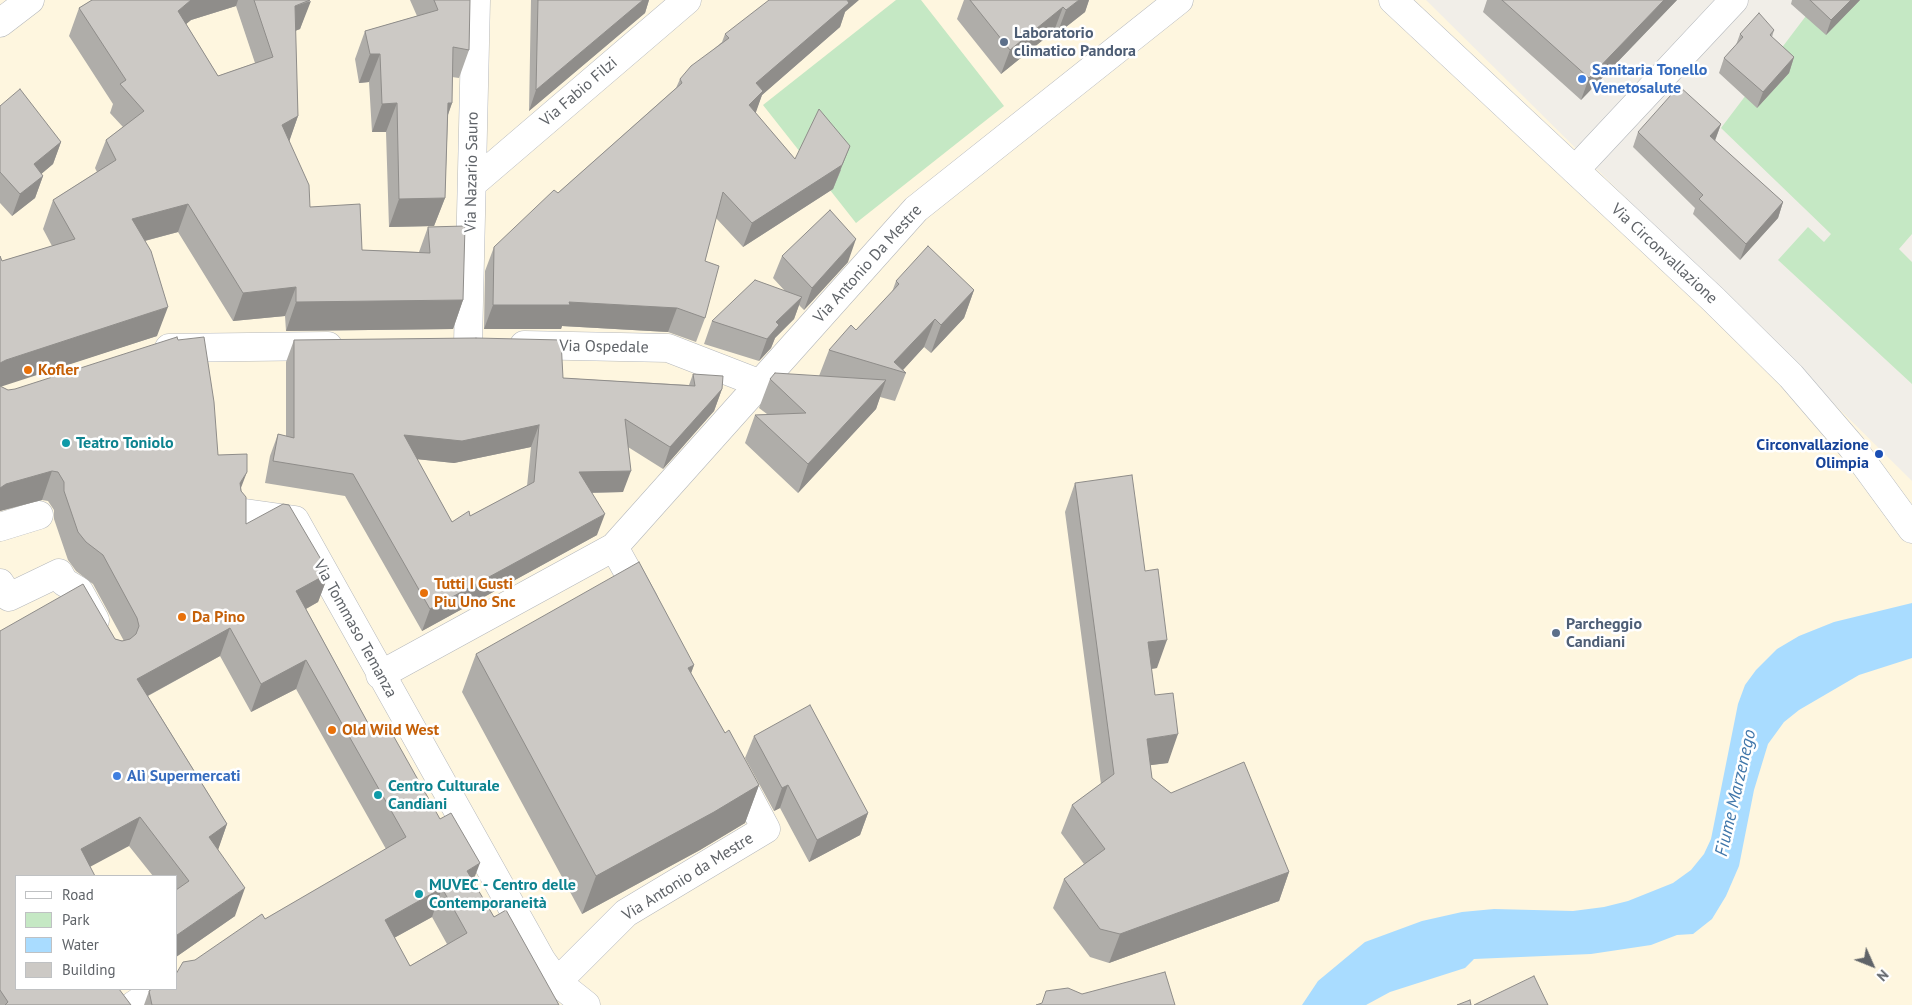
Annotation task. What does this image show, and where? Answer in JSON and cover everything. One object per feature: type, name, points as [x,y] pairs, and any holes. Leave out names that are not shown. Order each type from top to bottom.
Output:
[{"type":"street","points":[[0,24],[30,0]]},
{"type":"street","name":"Via Nazario Sauro","points":[[476,0],[472,184],[481,340]]},
{"type":"street","name":"Via Fabio Filzi","points":[[472,184],[686,0]]},
{"type":"street","name":"Via Antonio Da Mestre","points":[[614,546],[916,209],[1179,0]]},
{"type":"street","name":"Via Circonvallazione","points":[[1393,0],[1713,299],[1791,376],[1852,447],[1912,529]]},
{"type":"street","points":[[1575,170],[1734,0]]},
{"type":"street","name":"Via Ospedale","points":[[439,344],[481,340],[668,348],[760,384]]},
{"type":"street","points":[[141,357],[170,348],[349,346]]},
{"type":"street","name":"Via Tommaso Temanza","points":[[245,513],[294,520],[542,961],[557,982],[586,1005]]},
{"type":"street","points":[[0,527],[39,515]]},
{"type":"street","points":[[380,675],[614,546],[655,624]]},
{"type":"street","points":[[0,583],[9,597],[60,573],[64,582],[79,590],[109,646]]},
{"type":"street","name":"Via Antonio da Mestre","points":[[557,982],[626,913],[766,829],[724,752]]},
{"type":"street","points":[[134,1005],[156,990]]},
{"type":"shaded area","points":[[0,0],[1426,0],[1912,481],[1912,1005],[0,1005]]},
{"type":"green space","points":[[896,0],[921,0],[1004,106],[856,223],[763,105]]},
{"type":"green space","points":[[1818,0],[1912,0],[1912,234],[1899,249],[1912,262],[1912,384],[1778,260],[1808,227],[1824,242],[1831,234],[1721,128]]},
{"type":"water","name":"Fiume Marzenego","points":[[1912,603],[1912,658],[1859,675],[1799,710],[1784,722],[1768,744],[1754,790],[1739,866],[1726,896],[1712,919],[1693,934],[1677,935],[1651,945],[1591,954],[1474,959],[1465,968],[1390,992],[1366,1005],[1302,1005],[1318,981],[1365,942],[1422,921],[1462,912],[1494,909],[1573,911],[1604,907],[1628,901],[1673,883],[1691,870],[1704,854],[1711,839],[1738,704],[1745,685],[1756,670],[1777,649],[1799,636],[1834,622]]},
{"type":"building","points":[[92,0],[191,0],[178,11],[218,76],[273,57],[254,0],[310,0],[295,6],[298,116],[282,125],[309,185],[310,207],[360,204],[362,250],[430,253],[428,227],[465,226],[463,300],[296,302],[296,287],[243,293],[188,204],[132,219],[151,251],[168,307],[0,363],[0,256],[2,261],[75,239],[53,200],[116,160],[106,140],[144,111],[120,84],[126,80],[79,8]]},
{"type":"building","points":[[434,0],[470,0],[469,50],[453,47],[452,103],[448,103],[445,198],[399,199],[397,103],[382,104],[380,54],[370,54],[365,31],[438,10]]},
{"type":"building","points":[[538,0],[643,0],[536,90]]},
{"type":"building","points":[[769,0],[847,0],[849,3],[756,83],[763,91],[749,105],[795,159],[819,109],[850,146],[842,165],[752,223],[723,192],[705,261],[719,266],[705,318],[677,308],[569,302],[570,305],[493,305],[494,247],[554,190],[558,193],[682,83],[680,79],[691,66],[729,38],[725,34]]},
{"type":"building","points":[[970,0],[1079,0],[1066,10],[1063,7],[1010,50]]},
{"type":"building","points":[[1502,0],[1664,0],[1589,78]]},
{"type":"building","points":[[1810,0],[1851,0],[1831,20]]},
{"type":"building","points":[[1759,13],[1774,30],[1770,35],[1794,57],[1763,92],[1724,58],[1743,37],[1740,34]]},
{"type":"building","points":[[1679,86],[1721,124],[1710,136],[1783,202],[1746,244],[1699,199],[1703,195],[1638,132]]},
{"type":"building","points":[[20,89],[61,142],[34,164],[43,176],[20,194],[0,172],[0,106]]},
{"type":"building","points":[[830,210],[856,239],[812,288],[782,256]]},
{"type":"building","points":[[928,246],[974,290],[941,325],[935,319],[894,362],[906,373],[829,350],[851,325],[856,330],[899,284],[896,281]]},
{"type":"building","points":[[755,280],[802,297],[776,322],[779,325],[767,339],[712,321]]},
{"type":"building","points":[[177,337],[178,340],[204,337],[214,402],[218,455],[247,454],[247,472],[240,483],[241,491],[246,497],[246,524],[283,504],[289,505],[329,573],[296,591],[375,736],[389,728],[440,819],[451,813],[480,863],[467,871],[494,917],[506,910],[559,1005],[152,1005],[149,991],[150,990],[178,990],[178,971],[183,962],[195,960],[262,914],[265,919],[406,837],[306,660],[261,684],[230,628],[137,679],[227,824],[209,837],[245,888],[178,934],[178,889],[189,881],[140,817],[81,849],[94,875],[15,875],[15,990],[120,990],[131,1005],[5,1005],[8,1002],[0,990],[0,631],[83,584],[115,639],[122,641],[130,639],[136,634],[139,626],[137,618],[103,555],[86,542],[78,532],[64,491],[64,482],[58,472],[52,471],[6,484],[0,488],[0,386],[8,390]],"holes":[[[442,888],[467,933],[410,966],[385,920]]]},
{"type":"building","points":[[476,338],[561,340],[563,378],[695,386],[693,374],[723,376],[722,389],[670,447],[625,419],[631,471],[579,472],[605,514],[430,609],[353,474],[273,461],[278,434],[294,438],[294,340]],"holes":[[[539,425],[534,482],[470,516],[469,511],[452,522],[404,435],[462,441]]]},
{"type":"building","points":[[775,373],[886,380],[808,464],[755,415],[806,413],[770,379]]},
{"type":"building","points":[[1132,475],[1145,571],[1158,569],[1167,640],[1148,642],[1155,695],[1173,693],[1178,734],[1147,739],[1152,778],[1171,793],[1244,762],[1289,872],[1120,934],[1100,929],[1064,879],[1105,849],[1072,805],[1114,774],[1075,483]]},
{"type":"building","points":[[639,562],[694,665],[688,668],[725,733],[729,730],[759,785],[714,812],[596,876],[476,654]]},
{"type":"building","points":[[810,705],[868,813],[817,840],[788,785],[782,788],[754,736]]},
{"type":"building","points":[[1165,972],[1175,1005],[1036,1005],[1042,1003],[1046,991],[1068,988],[1082,994]]},
{"type":"building","points":[[1534,976],[1548,1005],[1474,1005]]},
{"type":"building","points":[[1470,1000],[1471,1005],[1457,1005]]},
{"type":"place","name":"Laboratorio climatico Pandora","points":[[1004,42]]},
{"type":"place","name":"Sanitaria Tonello Venetosalute","points":[[1582,79]]},
{"type":"place","name":"Kofler","points":[[28,370]]},
{"type":"place","name":"Teatro Toniolo","points":[[66,443]]},
{"type":"place","name":"Circonvallazione Olimpia","points":[[1879,454]]},
{"type":"place","name":"Tutti I Gusti Piu Uno Snc","points":[[424,593]]},
{"type":"place","name":"Da Pino","points":[[182,617]]},
{"type":"place","name":"Parcheggio Candiani","points":[[1556,633]]},
{"type":"place","name":"Old Wild West","points":[[332,730]]},
{"type":"place","name":"Alì Supermercati","points":[[117,776]]},
{"type":"place","name":"Centro Culturale Candiani","points":[[378,795]]},
{"type":"place","name":"MUVEC - Centro delle Contemporaneità","points":[[419,894]]}]
